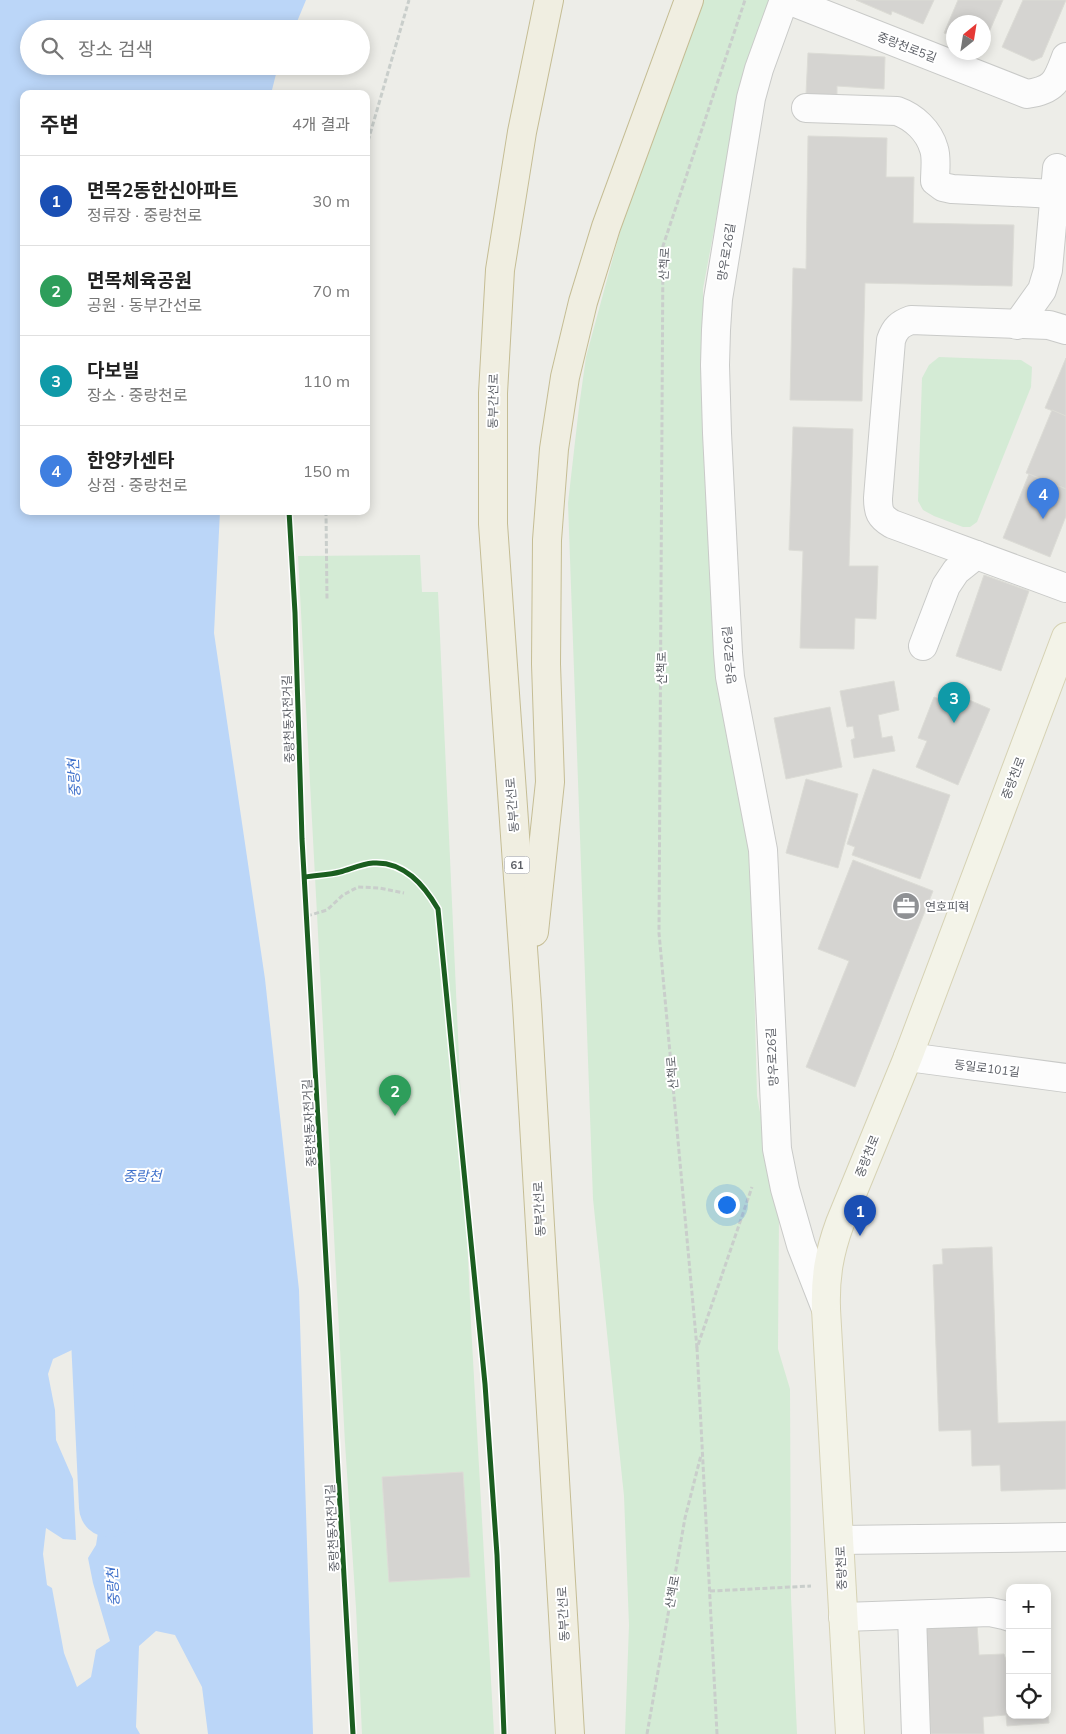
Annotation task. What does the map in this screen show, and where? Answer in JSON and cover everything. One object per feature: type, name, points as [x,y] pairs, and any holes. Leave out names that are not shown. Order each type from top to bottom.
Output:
[{"type":"highway","name":"동부간선로","points":[[549,0],[522,132],[500,270],[493,393],[493,524],[527,1006],[570,1734]]},
{"type":"highway","points":[[527,1006],[550,782],[546,664],[547,540],[554,449],[565,378],[583,302],[606,227],[690,0]]},
{"type":"main road","name":"중랑천로","points":[[850,1734],[826,1309],[827,1264],[831,1246],[908,1057],[1066,637]]},
{"type":"street","name":"망우로26길","points":[[784,0],[759,69],[751,98],[718,299],[715,365],[728,661],[763,850],[777,1149],[798,1235],[826,1309]]},
{"type":"street","name":"중랑천로5길","points":[[788,0],[1027,94],[1042,92],[1052,86],[1066,57]]},
{"type":"street","points":[[806,108],[897,111],[905,114],[922,127],[934,149],[935,181],[943,187],[1055,194]]},
{"type":"street","points":[[1017,324],[1042,290],[1048,270],[1057,168]]},
{"type":"street","points":[[1066,330],[1049,326],[911,320],[901,324],[894,331],[891,340],[878,498],[878,511],[883,519],[892,524],[1066,588]]},
{"type":"street","points":[[923,646],[946,586],[956,571],[976,556]]},
{"type":"street","name":"동일로101길","points":[[908,1057],[1066,1078]]},
{"type":"street","points":[[840,1540],[1066,1537]]},
{"type":"street","points":[[843,1618],[990,1612],[1006,1615]]},
{"type":"street","points":[[912,1615],[916,1734]]},
{"type":"path","points":[[370,134],[409,0]]},
{"type":"path","points":[[326,515],[327,600]]},
{"type":"path","points":[[307,916],[328,910],[343,895],[358,887],[379,888],[404,893]]},
{"type":"path","points":[[307,906],[308,926]]},
{"type":"path","points":[[710,1591],[842,1584]]},
{"type":"green space","points":[[700,0],[769,0],[743,74],[703,289],[705,445],[751,860],[757,1096],[779,1215],[778,1349],[790,1389],[791,1597],[797,1734],[625,1734],[629,1625],[624,1496],[593,1199],[568,503],[586,357],[621,228]]},
{"type":"green space","points":[[939,357],[1021,360],[1032,367],[1031,387],[977,522],[970,527],[963,527],[934,516],[923,510],[918,501],[922,378],[929,365]]},
{"type":"green space","points":[[420,555],[422,592],[438,592],[471,1324],[494,1734],[362,1734],[298,556]]},
{"type":"water","name":"중랑천","points":[[0,0],[306,0],[298,20],[20,20],[20,75],[276,75],[272,90],[20,90],[20,515],[220,515],[214,633],[265,979],[299,1290],[313,1734],[208,1734],[202,1687],[175,1635],[156,1631],[139,1646],[136,1727],[140,1734],[0,1734]],"holes":[[[105,1316],[105,1335],[108,1339],[109,1357],[117,1378],[110,1405],[107,1403],[103,1455],[98,1483],[99,1526],[96,1545],[88,1558],[93,1583],[110,1641],[96,1650],[91,1677],[77,1687],[64,1653],[52,1588],[47,1585],[43,1554],[46,1528],[63,1539],[76,1540],[73,1479],[56,1440],[55,1410],[48,1374],[53,1359],[74,1349],[86,1350],[92,1331],[93,1318]]]},
{"type":"building","points":[[856,0],[934,0],[923,24],[892,11],[891,15]]},
{"type":"building","points":[[958,0],[1003,0],[991,28],[991,15],[952,15]]},
{"type":"building","points":[[1023,0],[1066,0],[1042,57],[1033,61],[1002,47]]},
{"type":"building","points":[[808,53],[885,57],[884,89],[837,86],[837,96],[806,94]]},
{"type":"building","points":[[808,136],[887,138],[886,177],[914,177],[913,223],[1014,225],[1012,286],[865,283],[862,401],[790,400],[793,268],[806,269]]},
{"type":"building","points":[[1066,358],[1066,416],[1045,408]]},
{"type":"building","points":[[1052,410],[1066,416],[1066,489],[1026,473]]},
{"type":"building","points":[[793,427],[853,429],[849,566],[878,566],[876,619],[855,618],[854,649],[800,648],[803,551],[789,550]]},
{"type":"building","points":[[1029,474],[1066,489],[1066,516],[1050,557],[1003,538]]},
{"type":"building","points":[[984,575],[1029,591],[1001,671],[956,656]]},
{"type":"building","points":[[894,681],[899,710],[878,715],[882,738],[892,736],[895,751],[854,758],[851,740],[855,738],[853,726],[847,727],[840,691]]},
{"type":"building","points":[[946,690],[990,709],[958,785],[916,767],[927,741],[918,738],[934,697],[942,700]]},
{"type":"building","points":[[830,707],[842,767],[786,779],[774,718]]},
{"type":"building","points":[[873,769],[950,795],[920,879],[852,855],[855,847],[847,844]]},
{"type":"building","points":[[806,779],[858,794],[838,868],[786,853]]},
{"type":"building","points":[[853,860],[933,891],[855,1087],[806,1067],[849,961],[818,949]]},
{"type":"building","points":[[992,1247],[998,1423],[1066,1421],[1066,1489],[1001,1491],[1000,1465],[972,1466],[971,1430],[939,1431],[933,1265],[943,1264],[942,1249]]},
{"type":"building","points":[[463,1472],[470,1577],[389,1582],[382,1477]]},
{"type":"building","points":[[977,1624],[979,1655],[1004,1654],[1006,1660],[1006,1715],[983,1717],[984,1734],[931,1734],[924,1628]]},
{"type":"building","points":[[1006,1719],[1049,1719],[1049,1723],[1007,1726]]},
{"type":"waterway","name":"중랑천","points":[[96,1234],[109,1507]]},
{"type":"cycle path","name":"중랑천동자전거길","points":[[289,515],[295,613],[302,839],[353,1734]]},
{"type":"cycle path","points":[[305,877],[336,873],[360,865],[384,863],[403,870],[412,876],[426,891],[438,909],[485,1384],[497,1555],[504,1734]]},
{"type":"place","name":"한양카센타","points":[[1043,519]]},
{"type":"place","name":"다보빌","points":[[954,723]]},
{"type":"place","name":"연호피혁","points":[[906,906]]},
{"type":"place","name":"면목체육공원","points":[[395,1116]]},
{"type":"place","name":"면목2동한신아파트","points":[[860,1236]]}]
